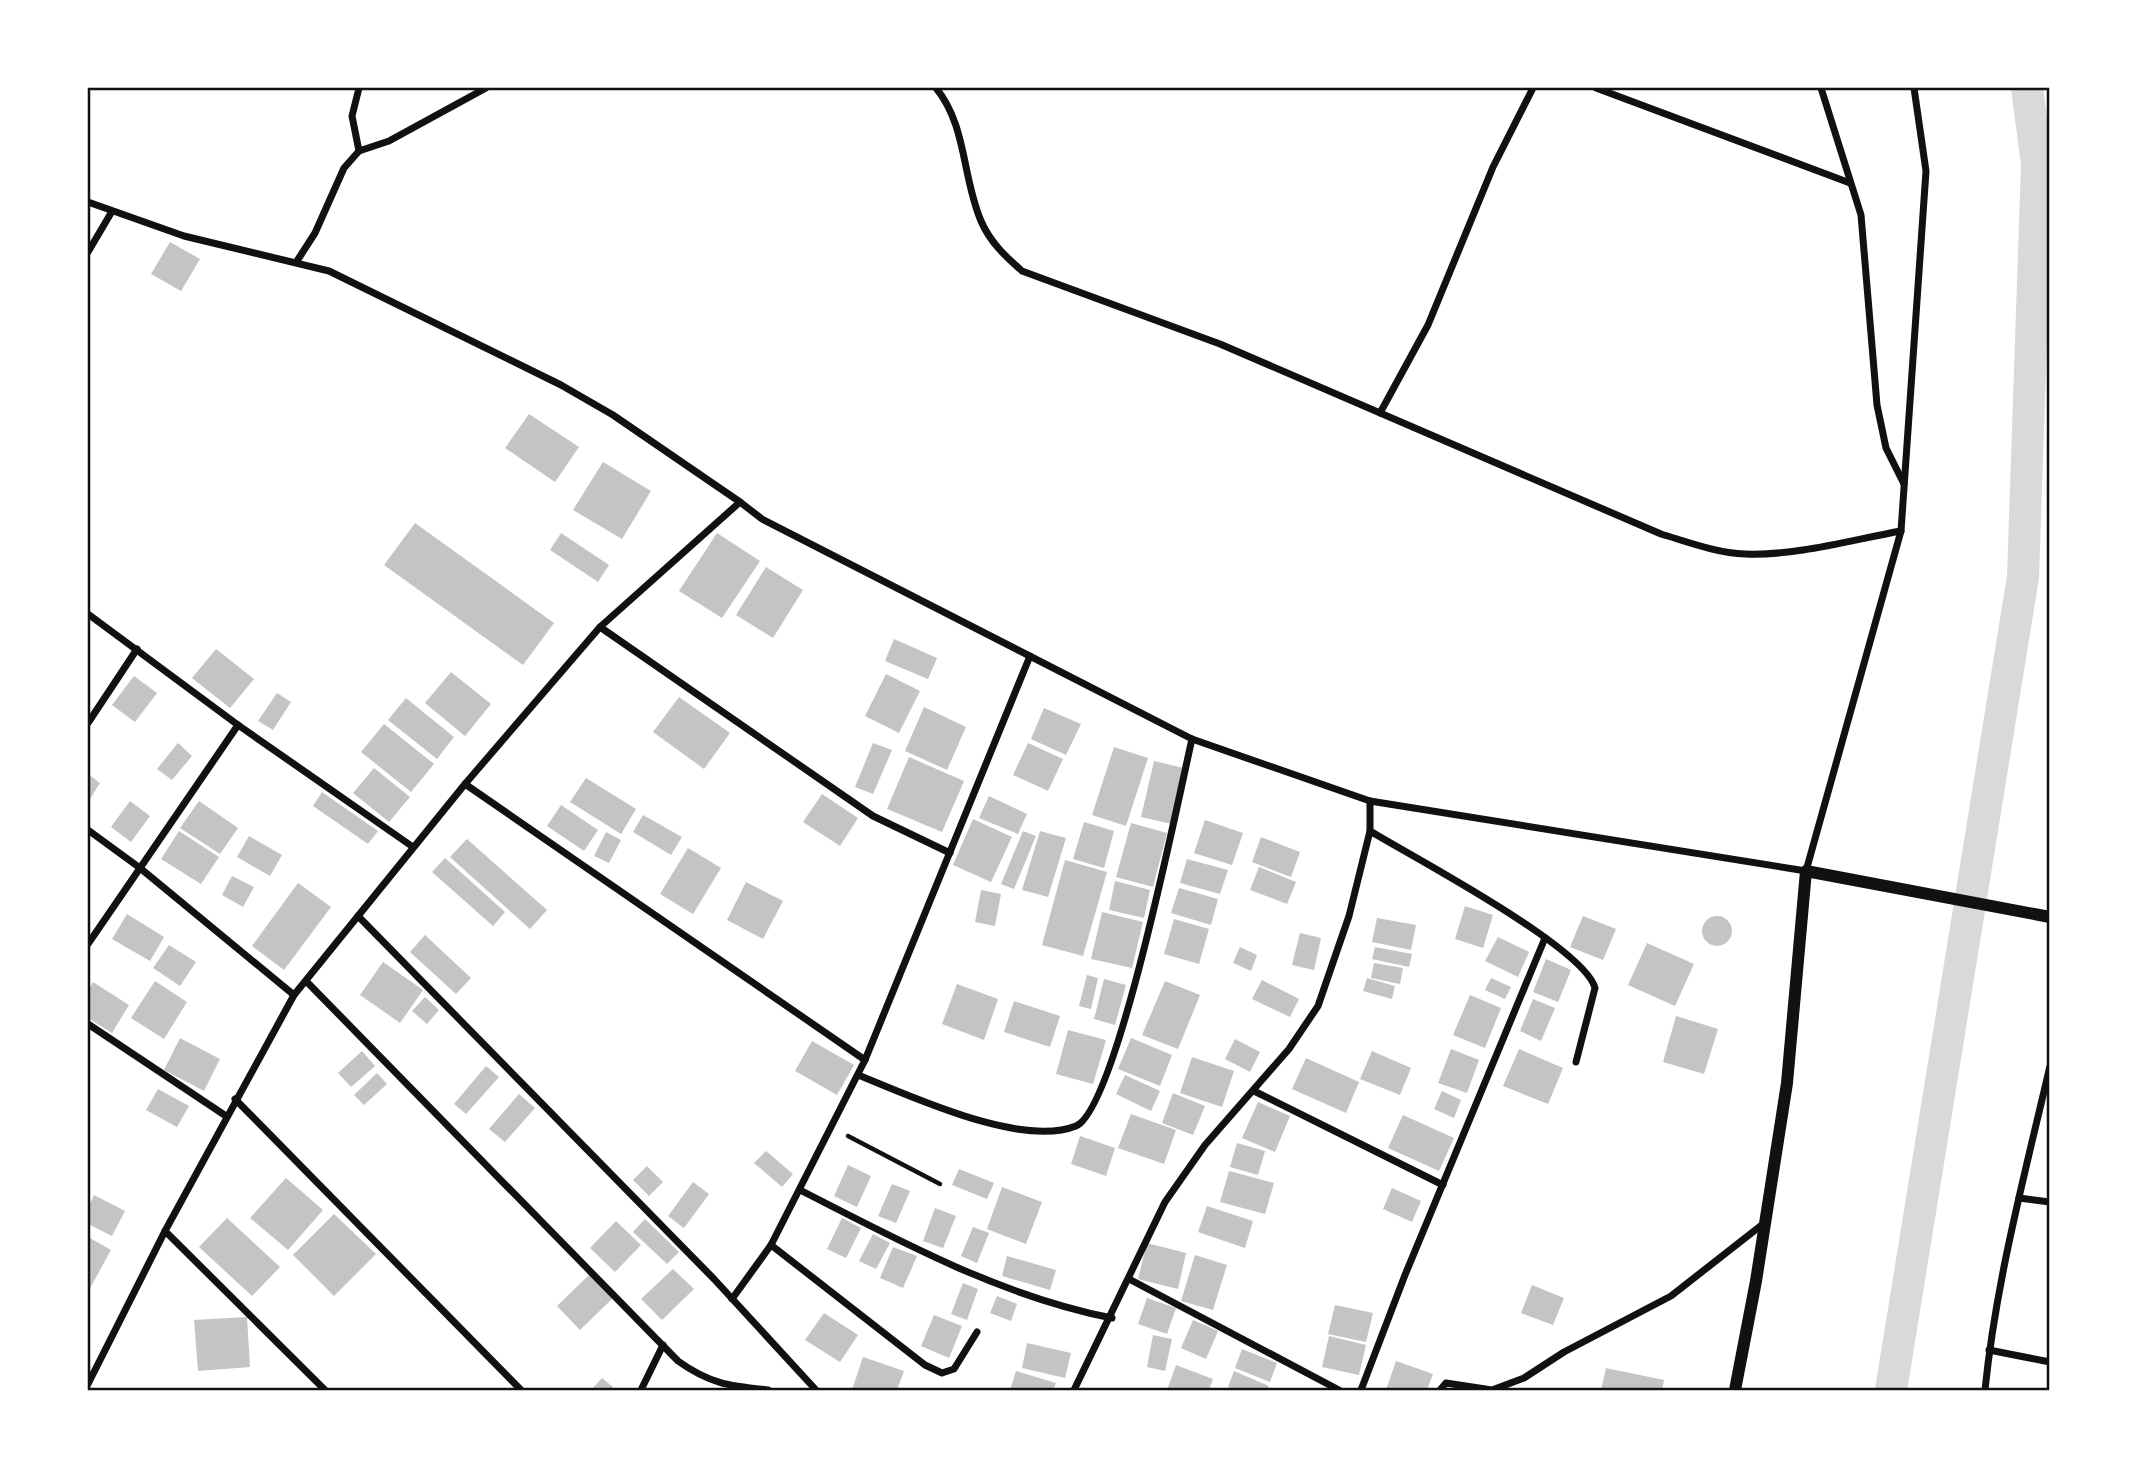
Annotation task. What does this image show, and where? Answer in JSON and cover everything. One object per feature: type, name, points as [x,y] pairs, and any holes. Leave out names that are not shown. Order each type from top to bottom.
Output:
[{"type":"street","points":[[359,88],[352,116],[359,151]]},
{"type":"street","points":[[297,261],[315,233],[344,168],[359,151],[389,141],[485,88]]},
{"type":"street","points":[[936,88],[950,106],[981,220],[999,250],[1022,271],[1220,344],[1661,534],[1704,547],[1745,554],[1780,552],[1901,531]]},
{"type":"street","points":[[1380,413],[1428,325],[1493,167],[1533,88]]},
{"type":"street","points":[[1596,88],[1850,183]]},
{"type":"street","points":[[1821,88],[1861,215],[1877,405],[1886,447],[1904,485]]},
{"type":"street","points":[[1735,1391],[1756,1281],[1787,1083],[1806,871],[1901,531],[1926,171],[1914,88]]},
{"type":"street","points":[[88,202],[111,213],[184,236],[297,261],[329,271],[561,385],[613,415],[762,519],[1192,739],[1370,801],[1806,871],[2049,917]]},
{"type":"street","points":[[88,252],[111,213]]},
{"type":"street","points":[[88,1384],[165,1231],[294,995],[465,784],[600,627],[740,502]]},
{"type":"street","points":[[88,614],[238,725],[413,847]]},
{"type":"street","points":[[600,627],[861,809],[950,853]]},
{"type":"street","points":[[88,723],[137,649]]},
{"type":"street","points":[[732,1298],[771,1245],[865,1060],[1030,656]]},
{"type":"street","points":[[88,944],[238,725]]},
{"type":"street","points":[[858,1075],[970,1119],[1002,1126],[1061,1130],[1083,1122],[1094,1107],[1130,1007],[1192,739]]},
{"type":"street","points":[[465,784],[865,1060]]},
{"type":"street","points":[[1074,1391],[1112,1318],[1165,1202],[1184,1173],[1289,1049],[1318,1006],[1349,916],[1370,831],[1370,801]]},
{"type":"street","points":[[88,830],[140,868],[294,995]]},
{"type":"street","points":[[1370,831],[1545,938],[1584,968],[1595,988],[1576,1062]]},
{"type":"street","points":[[358,916],[732,1298],[816,1391]]},
{"type":"street","points":[[1361,1391],[1545,938]]},
{"type":"street","points":[[306,981],[663,1345],[700,1377],[721,1385],[768,1391]]},
{"type":"street","points":[[88,1024],[226,1116]]},
{"type":"street","points":[[1985,1391],[1989,1350],[2049,1066]]},
{"type":"street","points":[[1254,1091],[1443,1185]]},
{"type":"street","points":[[235,1099],[521,1391]]},
{"type":"street","points":[[800,1190],[921,1251],[1040,1301],[1112,1318]]},
{"type":"street","points":[[2019,1198],[2049,1202]]},
{"type":"street","points":[[1440,1391],[1446,1383],[1492,1390],[1524,1378],[1564,1352],[1671,1296],[1763,1224]]},
{"type":"street","points":[[165,1231],[325,1391]]},
{"type":"street","points":[[771,1245],[925,1365],[942,1373],[954,1369],[976,1332]]},
{"type":"street","points":[[1129,1279],[1339,1391]]},
{"type":"street","points":[[641,1391],[663,1345]]},
{"type":"street","points":[[1989,1350],[2049,1362]]},
{"type":"path","points":[[831,1128],[940,1184]]},
{"type":"building","points":[[170,242],[200,259],[181,291],[151,274]]},
{"type":"building","points":[[529,414],[579,447],[555,482],[505,448]]},
{"type":"building","points":[[603,462],[651,491],[622,539],[573,510]]},
{"type":"building","points":[[415,523],[554,623],[523,665],[384,565]]},
{"type":"building","points":[[561,533],[609,565],[598,582],[550,550]]},
{"type":"building","points":[[717,533],[760,561],[722,618],[679,591]]},
{"type":"building","points":[[766,567],[803,590],[773,638],[736,615]]},
{"type":"building","points":[[894,639],[937,658],[928,679],[885,661]]},
{"type":"building","points":[[216,649],[254,679],[230,708],[192,678]]},
{"type":"building","points":[[451,672],[491,704],[465,736],[425,703]]},
{"type":"building","points":[[886,674],[920,691],[899,733],[865,716]]},
{"type":"building","points":[[134,676],[157,693],[135,722],[112,705]]},
{"type":"building","points":[[277,693],[291,702],[273,730],[258,721]]},
{"type":"building","points":[[679,697],[730,733],[704,769],[653,732]]},
{"type":"building","points":[[406,698],[454,737],[437,759],[388,720]]},
{"type":"building","points":[[924,707],[966,727],[947,770],[905,751]]},
{"type":"building","points":[[1044,708],[1081,724],[1066,755],[1031,739]]},
{"type":"building","points":[[384,724],[434,764],[411,792],[361,752]]},
{"type":"building","points":[[178,743],[192,756],[172,780],[157,769]]},
{"type":"building","points":[[873,743],[892,750],[873,794],[855,787]]},
{"type":"building","points":[[1028,743],[1063,759],[1048,791],[1013,775]]},
{"type":"building","points":[[1114,747],[1148,758],[1126,826],[1092,815]]},
{"type":"building","points":[[909,757],[964,781],[942,832],[887,809]]},
{"type":"building","points":[[1154,761],[1184,768],[1172,824],[1141,817]]},
{"type":"building","points":[[374,768],[410,797],[389,822],[353,793]]},
{"type":"building","points":[[88,774],[100,783],[88,802]]},
{"type":"building","points":[[586,778],[636,809],[621,834],[570,802]]},
{"type":"building","points":[[322,792],[378,831],[368,844],[313,806]]},
{"type":"building","points":[[822,794],[858,818],[840,846],[803,822]]},
{"type":"building","points":[[989,796],[1027,814],[1018,834],[979,818]]},
{"type":"building","points":[[130,801],[150,816],[131,842],[111,827]]},
{"type":"building","points":[[199,801],[238,828],[220,854],[180,828]]},
{"type":"building","points":[[561,805],[598,830],[584,851],[547,826]]},
{"type":"building","points":[[643,815],[682,837],[671,855],[633,832]]},
{"type":"building","points":[[973,819],[1012,837],[991,882],[953,865]]},
{"type":"building","points":[[1205,820],[1243,833],[1232,865],[1194,853]]},
{"type":"building","points":[[1084,822],[1114,831],[1104,868],[1073,859]]},
{"type":"building","points":[[1131,823],[1167,833],[1153,887],[1116,877]]},
{"type":"building","points":[[179,831],[219,857],[201,884],[161,859]]},
{"type":"building","points":[[1023,831],[1036,836],[1014,889],[1001,884]]},
{"type":"building","points":[[1040,831],[1066,838],[1048,897],[1022,890]]},
{"type":"building","points":[[606,832],[621,840],[609,863],[594,856]]},
{"type":"building","points":[[249,836],[282,855],[270,876],[237,857]]},
{"type":"building","points":[[1261,837],[1300,852],[1291,877],[1252,862]]},
{"type":"building","points":[[467,839],[547,910],[530,929],[450,857]]},
{"type":"building","points":[[688,848],[721,868],[693,914],[660,894]]},
{"type":"building","points":[[445,858],[505,912],[493,926],[432,872]]},
{"type":"building","points":[[1187,859],[1228,870],[1220,894],[1180,883]]},
{"type":"building","points":[[1065,860],[1107,872],[1083,956],[1042,945]]},
{"type":"building","points":[[1259,867],[1296,882],[1287,904],[1250,890]]},
{"type":"building","points":[[232,876],[254,887],[243,907],[222,895]]},
{"type":"building","points":[[1115,881],[1150,890],[1144,918],[1109,910]]},
{"type":"building","points":[[746,882],[783,901],[763,939],[727,920]]},
{"type":"building","points":[[298,883],[331,907],[284,970],[252,946]]},
{"type":"building","points":[[1179,888],[1218,899],[1211,925],[1171,913]]},
{"type":"building","points":[[981,890],[1001,894],[995,926],[975,922]]},
{"type":"building","points":[[1465,906],[1493,915],[1483,948],[1455,939]]},
{"type":"building","points":[[1102,912],[1143,922],[1132,968],[1091,959]]},
{"type":"building","points":[[127,914],[164,937],[150,961],[112,939]]},
{"type":"building","points":[[1583,916],[1616,929],[1603,960],[1570,947]]},
{"type":"building","points":[[1717,916],[1728,920],[1732,931],[1728,942],[1717,946],[1706,942],[1702,931],[1706,920]]},
{"type":"building","points":[[1377,918],[1416,925],[1411,950],[1372,942]]},
{"type":"building","points":[[1174,919],[1209,929],[1199,964],[1164,954]]},
{"type":"building","points":[[1300,933],[1321,938],[1314,970],[1292,965]]},
{"type":"building","points":[[425,935],[471,978],[456,994],[410,952]]},
{"type":"building","points":[[1498,937],[1529,952],[1518,977],[1485,961]]},
{"type":"building","points":[[1647,943],[1694,964],[1675,1006],[1628,985]]},
{"type":"building","points":[[169,945],[196,962],[180,986],[153,968]]},
{"type":"building","points":[[1240,947],[1257,955],[1251,971],[1233,963]]},
{"type":"building","points":[[1375,947],[1412,954],[1409,967],[1372,959]]},
{"type":"building","points":[[1546,959],[1571,970],[1558,1002],[1533,992]]},
{"type":"building","points":[[383,962],[423,990],[400,1023],[360,995]]},
{"type":"building","points":[[1374,963],[1403,968],[1400,984],[1371,978]]},
{"type":"building","points":[[1087,975],[1098,978],[1091,1009],[1079,1006]]},
{"type":"building","points":[[1367,978],[1395,986],[1392,999],[1363,991]]},
{"type":"building","points":[[1491,978],[1511,987],[1505,999],[1485,990]]},
{"type":"building","points":[[1104,979],[1126,985],[1115,1025],[1094,1019]]},
{"type":"building","points":[[1262,980],[1299,999],[1290,1017],[1252,999]]},
{"type":"building","points":[[155,981],[187,1002],[164,1039],[131,1018]]},
{"type":"building","points":[[1165,981],[1200,995],[1178,1049],[1142,1035]]},
{"type":"building","points":[[93,982],[129,1005],[112,1033],[88,1018],[88,991]]},
{"type":"building","points":[[957,984],[998,999],[984,1040],[942,1024]]},
{"type":"building","points":[[1470,995],[1501,1008],[1485,1048],[1453,1035]]},
{"type":"building","points":[[425,997],[439,1010],[427,1024],[412,1011]]},
{"type":"building","points":[[1533,999],[1555,1008],[1541,1041],[1520,1031]]},
{"type":"building","points":[[1014,1001],[1060,1016],[1050,1047],[1004,1032]]},
{"type":"building","points":[[1676,1016],[1718,1029],[1704,1074],[1663,1062]]},
{"type":"building","points":[[1068,1030],[1106,1040],[1093,1084],[1056,1074]]},
{"type":"building","points":[[180,1038],[220,1059],[204,1091],[164,1070]]},
{"type":"building","points":[[1131,1038],[1172,1055],[1160,1086],[1118,1069]]},
{"type":"building","points":[[1235,1039],[1260,1052],[1250,1072],[1225,1059]]},
{"type":"building","points":[[812,1041],[854,1065],[837,1095],[795,1071]]},
{"type":"building","points":[[1451,1049],[1479,1060],[1467,1093],[1438,1083]]},
{"type":"building","points":[[1519,1049],[1563,1068],[1548,1104],[1503,1086]]},
{"type":"building","points":[[362,1051],[375,1066],[351,1087],[338,1073]]},
{"type":"building","points":[[1372,1051],[1411,1068],[1400,1095],[1360,1079]]},
{"type":"building","points":[[1192,1057],[1234,1071],[1222,1107],[1180,1093]]},
{"type":"building","points":[[1306,1058],[1359,1082],[1346,1113],[1292,1089]]},
{"type":"building","points":[[486,1066],[499,1077],[466,1114],[454,1104]]},
{"type":"building","points":[[377,1073],[387,1084],[364,1105],[354,1095]]},
{"type":"building","points":[[1125,1075],[1160,1091],[1151,1111],[1116,1094]]},
{"type":"building","points":[[158,1089],[189,1106],[177,1127],[146,1110]]},
{"type":"building","points":[[1442,1091],[1461,1100],[1454,1118],[1434,1109]]},
{"type":"building","points":[[1173,1093],[1205,1106],[1193,1135],[1162,1123]]},
{"type":"building","points":[[519,1094],[535,1108],[505,1142],[489,1129]]},
{"type":"building","points":[[1258,1102],[1290,1116],[1275,1152],[1242,1138]]},
{"type":"building","points":[[1131,1114],[1176,1130],[1164,1164],[1118,1148]]},
{"type":"building","points":[[1403,1115],[1454,1138],[1439,1171],[1388,1148]]},
{"type":"building","points":[[1080,1136],[1115,1148],[1106,1176],[1071,1164]]},
{"type":"building","points":[[1237,1143],[1265,1151],[1258,1175],[1230,1167]]},
{"type":"building","points":[[766,1151],[793,1174],[782,1187],[754,1163]]},
{"type":"building","points":[[848,1165],[871,1176],[857,1207],[834,1196]]},
{"type":"building","points":[[647,1166],[663,1182],[649,1196],[633,1180]]},
{"type":"building","points":[[959,1169],[994,1183],[987,1199],[952,1185]]},
{"type":"building","points":[[1229,1171],[1274,1183],[1265,1214],[1220,1202]]},
{"type":"building","points":[[286,1178],[323,1210],[288,1250],[250,1218]]},
{"type":"building","points":[[693,1182],[709,1194],[684,1228],[668,1216]]},
{"type":"building","points":[[892,1184],[910,1191],[896,1223],[878,1216]]},
{"type":"building","points":[[1002,1187],[1042,1202],[1026,1244],[987,1229]]},
{"type":"building","points":[[1392,1188],[1421,1201],[1412,1222],[1383,1209]]},
{"type":"building","points":[[94,1195],[125,1211],[112,1236],[88,1224],[88,1208]]},
{"type":"building","points":[[1207,1206],[1253,1221],[1245,1248],[1198,1232]]},
{"type":"building","points":[[935,1208],[956,1216],[943,1248],[923,1241]]},
{"type":"building","points":[[334,1214],[376,1254],[334,1296],[293,1255]]},
{"type":"building","points":[[227,1218],[280,1267],[252,1296],[199,1247]]},
{"type":"building","points":[[842,1218],[861,1228],[846,1258],[827,1249]]},
{"type":"building","points":[[645,1219],[679,1252],[667,1264],[633,1232]]},
{"type":"building","points":[[616,1221],[641,1245],[615,1272],[590,1248]]},
{"type":"building","points":[[973,1227],[989,1233],[977,1263],[961,1256]]},
{"type":"building","points":[[873,1234],[890,1243],[876,1269],[859,1261]]},
{"type":"building","points":[[88,1237],[111,1250],[88,1292]]},
{"type":"building","points":[[1147,1243],[1186,1253],[1178,1289],[1138,1279]]},
{"type":"building","points":[[893,1247],[917,1256],[903,1288],[880,1278]]},
{"type":"building","points":[[1195,1255],[1227,1265],[1213,1310],[1181,1301]]},
{"type":"building","points":[[1007,1256],[1056,1270],[1050,1290],[1002,1276]]},
{"type":"building","points":[[673,1269],[694,1289],[662,1320],[641,1299]]},
{"type":"building","points":[[590,1274],[613,1298],[580,1330],[557,1306]]},
{"type":"building","points":[[963,1283],[978,1289],[967,1320],[951,1314]]},
{"type":"building","points":[[1532,1285],[1564,1298],[1553,1325],[1521,1313]]},
{"type":"building","points":[[997,1296],[1017,1304],[1011,1321],[990,1313]]},
{"type":"building","points":[[1147,1298],[1176,1308],[1167,1334],[1138,1324]]},
{"type":"building","points":[[1335,1305],[1373,1313],[1366,1342],[1328,1334]]},
{"type":"building","points":[[824,1313],[858,1335],[840,1362],[805,1340]]},
{"type":"building","points":[[934,1315],[962,1326],[949,1358],[921,1346]]},
{"type":"building","points":[[247,1317],[250,1367],[198,1371],[194,1320]]},
{"type":"building","points":[[1193,1320],[1218,1331],[1206,1359],[1181,1348]]},
{"type":"building","points":[[1153,1335],[1172,1339],[1165,1371],[1147,1367]]},
{"type":"building","points":[[1329,1336],[1366,1345],[1359,1375],[1322,1367]]},
{"type":"building","points":[[1027,1343],[1071,1353],[1065,1378],[1022,1368]]},
{"type":"building","points":[[1242,1349],[1277,1363],[1270,1382],[1235,1368]]},
{"type":"building","points":[[863,1357],[904,1371],[897,1390],[852,1390]]},
{"type":"building","points":[[1396,1361],[1433,1374],[1427,1390],[1386,1390]]},
{"type":"building","points":[[1176,1365],[1213,1379],[1209,1390],[1167,1390]]},
{"type":"building","points":[[1606,1368],[1664,1380],[1662,1390],[1601,1390]]},
{"type":"building","points":[[1016,1371],[1056,1383],[1053,1390],[1010,1390]]},
{"type":"building","points":[[1234,1371],[1269,1386],[1266,1390],[1236,1390],[1228,1387]]},
{"type":"building","points":[[602,1378],[613,1387],[610,1390],[591,1390]]},
{"type":"waterway","points":[[1891,1390],[2023,577],[2037,164],[2027,88]]}]
